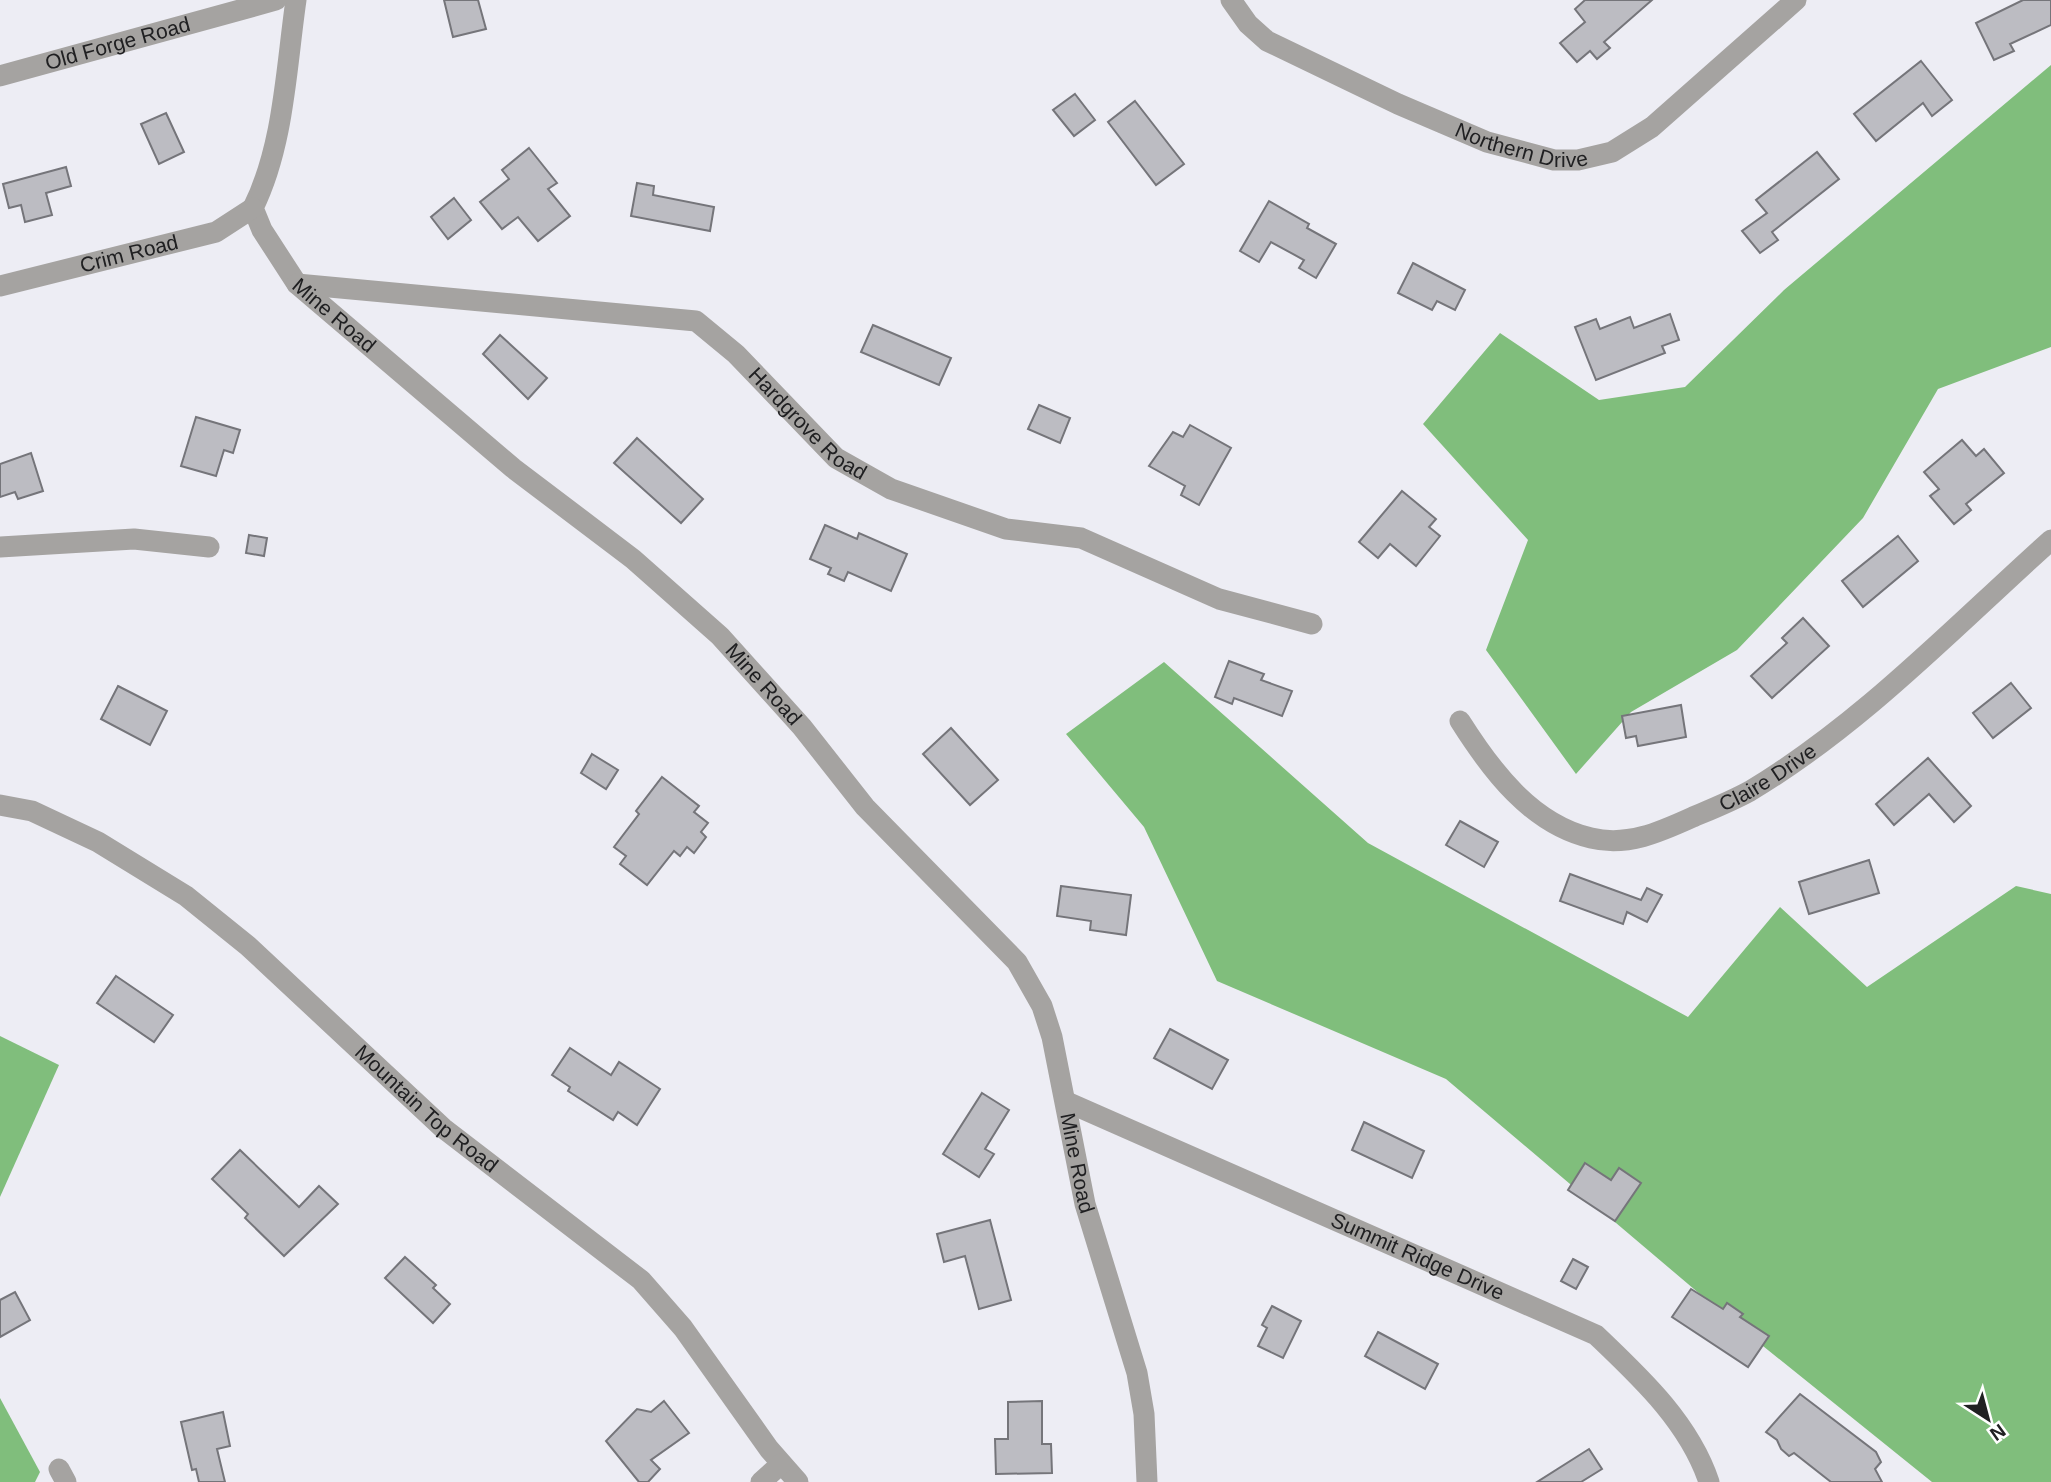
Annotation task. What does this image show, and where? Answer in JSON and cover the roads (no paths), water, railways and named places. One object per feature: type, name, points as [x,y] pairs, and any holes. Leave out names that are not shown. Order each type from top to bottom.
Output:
[{"type":"street","name":"Old Forge Road","points":[[0,76],[276,0]]},
{"type":"street","points":[[253,208],[265,184],[275,147],[296,0]]},
{"type":"street","name":"Northern Drive","points":[[1231,0],[1248,24],[1267,41],[1398,104],[1487,142],[1554,160],[1578,160],[1612,152],[1652,127],[1796,0]]},
{"type":"street","name":"Mine Road","points":[[253,208],[262,230],[298,284],[513,468],[633,559],[720,636],[802,727],[865,807],[1017,962],[1042,1006],[1052,1037],[1067,1102],[1085,1204],[1138,1373],[1144,1414],[1147,1482]]},
{"type":"street","name":"Crim Road","points":[[0,286],[216,232],[253,208]]},
{"type":"street","name":"Hardgrove Road","points":[[298,284],[696,321],[736,354],[836,458],[891,489],[1006,529],[1081,538],[1219,599],[1312,624]]},
{"type":"street","points":[[0,547],[134,539],[209,547]]},
{"type":"street","name":"Claire Drive","points":[[1460,721],[1484,760],[1508,788],[1570,831],[1593,839],[1629,841],[1661,832],[1748,792],[1808,753],[1881,693],[2051,540]]},
{"type":"street","name":"Mountain Top Road","points":[[0,805],[32,811],[98,842],[186,896],[248,946],[443,1128],[641,1280],[683,1328],[781,1464],[798,1482]]},
{"type":"street","name":"Summit Ridge Drive","points":[[1067,1102],[1595,1335],[1658,1397],[1700,1457],[1709,1482]]},
{"type":"street","points":[[761,1482],[781,1464]]}]
